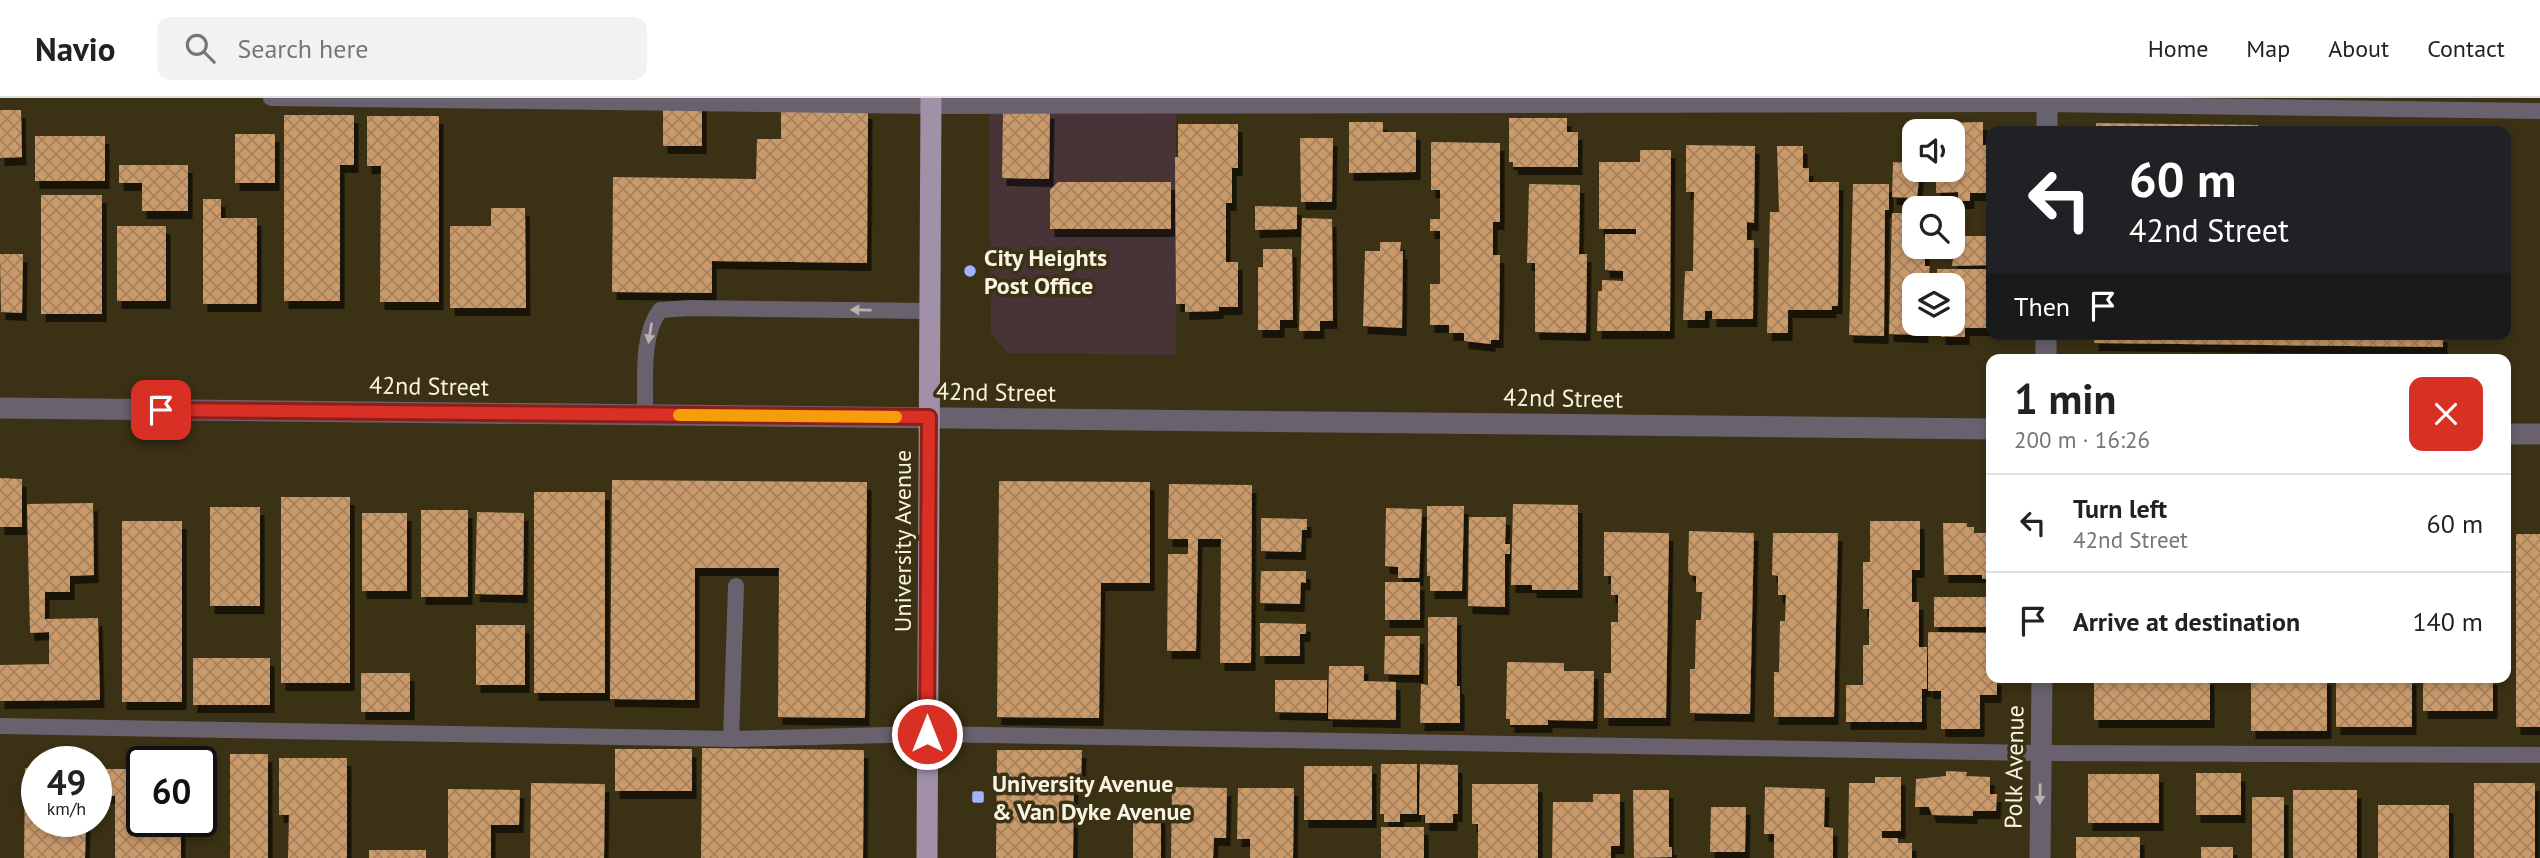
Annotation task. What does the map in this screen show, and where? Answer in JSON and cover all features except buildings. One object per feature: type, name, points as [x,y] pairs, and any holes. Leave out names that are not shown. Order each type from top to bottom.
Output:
[{"type":"main road","name":"University Avenue","points":[[927,858],[931,102]]},
{"type":"street","points":[[2047,101],[2047,126]]},
{"type":"street","name":"42nd Street","points":[[0,408],[1986,429]]},
{"type":"street","points":[[2511,434],[2540,434]]},
{"type":"street","name":"Polk Avenue","points":[[2040,858],[2042,683]]},
{"type":"lane","points":[[271,98],[931,102],[2047,101],[2441,104],[2540,111]]},
{"type":"lane","points":[[645,415],[648,340],[652,321],[660,310],[690,308],[929,312]]},
{"type":"lane","points":[[731,739],[736,586]]},
{"type":"lane","points":[[0,726],[731,739],[927,734],[2041,753],[2540,755]]},
{"type":"shaded area","points":[[1176,110],[1176,355],[1008,353],[991,334],[989,111]]},
{"type":"slow traffic","points":[[679,415],[896,417]]},
{"type":"place","name":"City Heights Post Office","points":[[970,271]]},
{"type":"place","name":"University Avenue & Van Dyke Avenue","points":[[978,797]]},
{"type":"route","points":[[161,410],[929,417],[927,734]]}]
